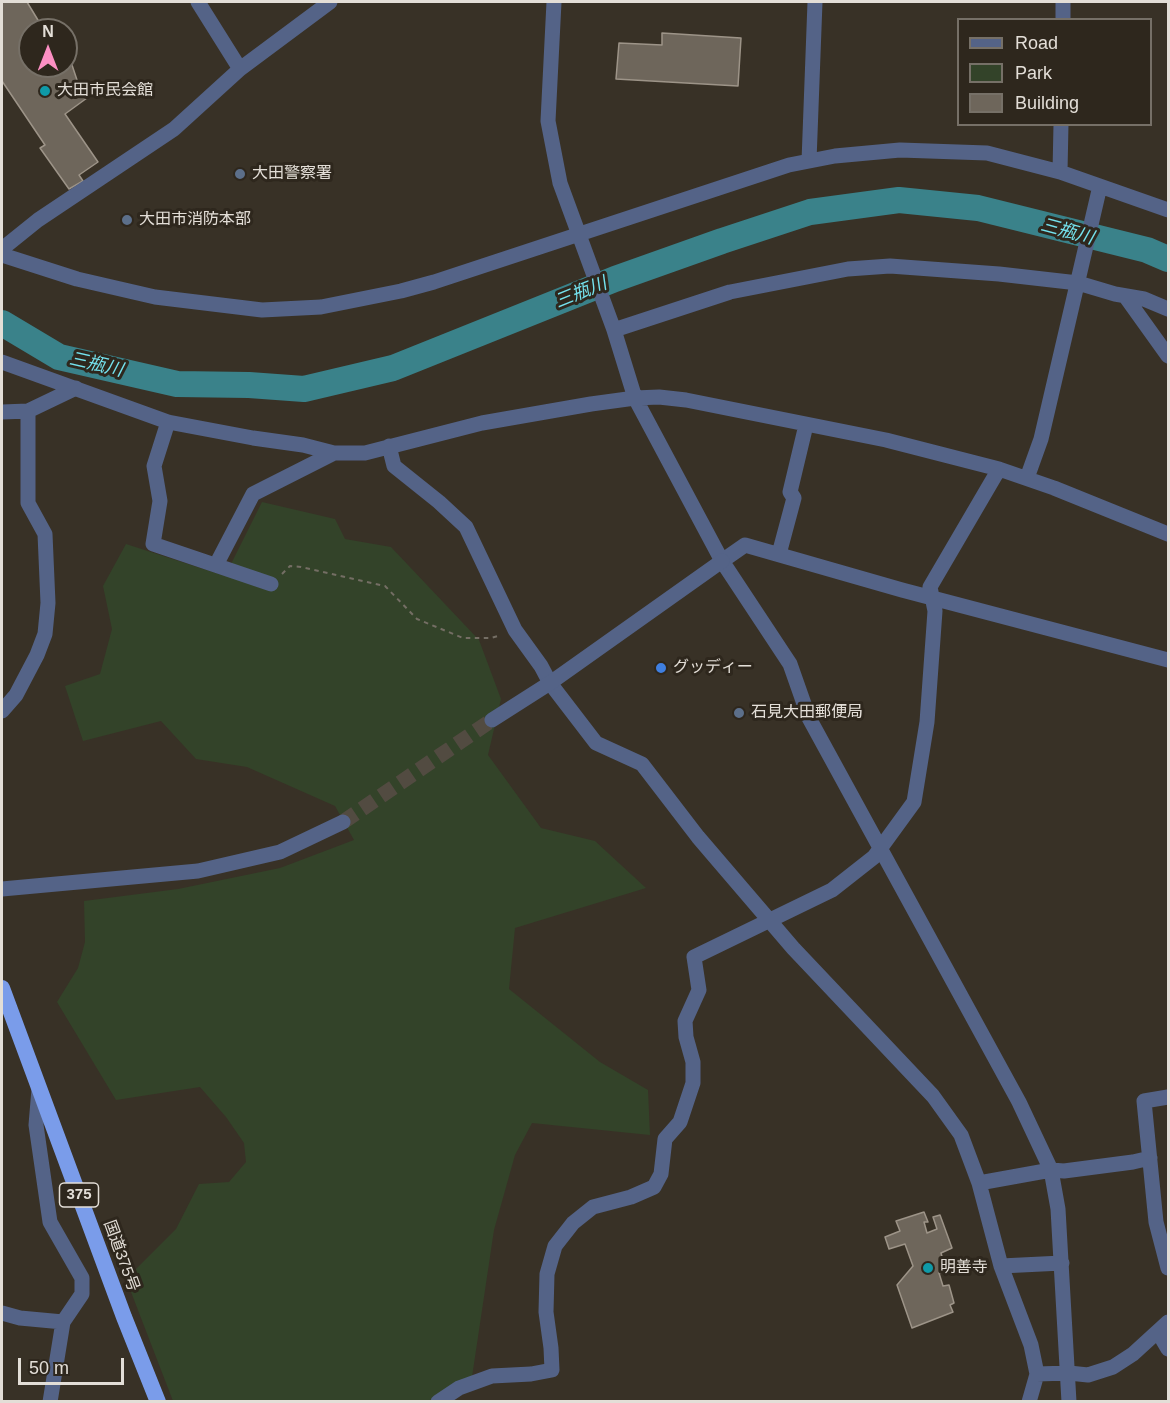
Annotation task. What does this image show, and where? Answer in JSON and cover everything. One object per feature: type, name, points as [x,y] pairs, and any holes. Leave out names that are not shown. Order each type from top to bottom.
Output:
[{"type":"highway","name":"国道375号","points":[[2,988],[124,1317],[158,1401]]},
{"type":"street","points":[[198,2],[240,69]]},
{"type":"street","points":[[2,249],[38,220],[174,129],[240,69],[330,2]]},
{"type":"street","points":[[554,2],[548,121],[560,183],[614,330],[635,398],[722,561],[790,664],[809,718],[1019,1102],[1051,1170],[1058,1209],[1070,1401]]},
{"type":"street","points":[[809,161],[815,2]]},
{"type":"street","points":[[1063,2],[1063,18]]},
{"type":"street","points":[[1060,172],[1061,126]]},
{"type":"street","points":[[2,255],[77,279],[155,297],[262,310],[321,307],[434,282],[771,170],[835,156],[900,150],[987,153],[1060,172],[1099,191],[1168,210]]},
{"type":"street","points":[[1027,478],[1041,439],[1099,191]]},
{"type":"street","points":[[614,330],[730,292],[848,269],[890,266],[1044,278],[1079,276],[1125,296],[1144,298],[1168,309]]},
{"type":"street","points":[[1125,296],[1168,356]]},
{"type":"street","points":[[2,362],[168,422],[303,445],[334,453],[365,453],[482,423],[635,398],[659,397],[687,400],[922,448],[1027,478],[1168,534]]},
{"type":"street","points":[[2,412],[28,411],[76,388]]},
{"type":"street","points":[[2,711],[16,695],[37,655],[45,634],[48,603],[45,534],[28,503],[28,411]]},
{"type":"street","points":[[168,422],[154,466],[160,501],[153,543],[272,584]]},
{"type":"street","points":[[779,554],[794,498],[790,492],[806,425]]},
{"type":"street","points":[[389,446],[394,466],[439,502],[466,528],[515,630],[541,666],[550,683],[596,743],[642,764],[698,837],[793,948],[933,1096],[961,1135],[979,1183],[1001,1266],[1031,1345],[1037,1374],[1029,1401]]},
{"type":"street","points":[[216,565],[253,494],[334,453]]},
{"type":"street","points":[[438,1401],[459,1388],[492,1376],[531,1374],[552,1370],[546,1312],[547,1274],[555,1246],[573,1223],[593,1207],[654,1188],[661,1174],[665,1139],[680,1122],[693,1083],[693,1062],[686,1037],[685,1021],[699,990],[694,957],[832,890],[874,857],[914,802],[927,722],[935,611],[930,587],[999,470]]},
{"type":"street","points":[[492,720],[550,683],[745,545],[1168,660]]},
{"type":"street","points":[[2,889],[198,871],[280,852],[343,822]]},
{"type":"street","points":[[39,1089],[36,1125],[50,1222],[82,1278],[82,1294],[63,1322],[50,1401]]},
{"type":"street","points":[[1168,1097],[1144,1101],[1156,1222],[1168,1268]]},
{"type":"street","points":[[979,1183],[1051,1170],[1110,1165],[1150,1158]]},
{"type":"street","points":[[1001,1266],[1062,1263]]},
{"type":"street","points":[[2,1313],[20,1318],[63,1322]]},
{"type":"street","points":[[1037,1374],[1088,1375],[1113,1367],[1133,1354],[1163,1327],[1168,1349]]},
{"type":"path","points":[[272,584],[290,566],[300,567],[385,586],[417,618],[463,638],[491,638],[515,630]]},
{"type":"green space","points":[[262,502],[335,519],[345,539],[391,547],[479,640],[501,699],[488,755],[541,828],[595,841],[646,888],[515,928],[509,989],[600,1062],[648,1090],[650,1135],[532,1123],[515,1155],[494,1230],[472,1377],[432,1401],[173,1401],[126,1279],[176,1229],[199,1184],[229,1182],[246,1162],[244,1143],[226,1117],[200,1087],[116,1100],[57,1002],[78,968],[85,942],[84,901],[178,889],[280,868],[354,840],[335,806],[247,767],[196,759],[161,721],[83,741],[65,686],[100,674],[112,629],[103,586],[126,544],[225,576]]},
{"type":"building","name":"大田市民会館","points":[[2,2],[27,2],[37,18],[18,18],[18,78],[76,78],[87,98],[65,114],[98,162],[79,175],[83,181],[69,189],[40,148],[45,145],[2,81]]},
{"type":"building","points":[[662,33],[741,38],[738,86],[616,79],[619,43],[662,45]]},
{"type":"building","name":"明善寺","points":[[924,1212],[928,1222],[924,1222],[927,1233],[937,1229],[933,1217],[940,1215],[952,1248],[941,1253],[946,1271],[939,1273],[943,1286],[949,1285],[954,1303],[950,1305],[953,1312],[912,1328],[897,1285],[913,1266],[905,1244],[889,1249],[885,1237],[900,1231],[896,1221]]},
{"type":"waterway","name":"三瓶川","points":[[2,323],[59,357],[177,384],[249,385],[304,389],[393,368],[615,279],[810,212],[899,200],[978,208],[1147,250],[1168,259]]},
{"type":"tunnel","points":[[343,822],[492,720]]},
{"type":"place","name":"大田市民会館","points":[[45,91]]},
{"type":"place","name":"大田警察署","points":[[240,174]]},
{"type":"place","name":"大田市消防本部","points":[[127,220]]},
{"type":"place","name":"グッディー","points":[[661,668]]},
{"type":"place","name":"石見大田郵便局","points":[[739,713]]},
{"type":"place","name":"明善寺","points":[[928,1268]]}]
